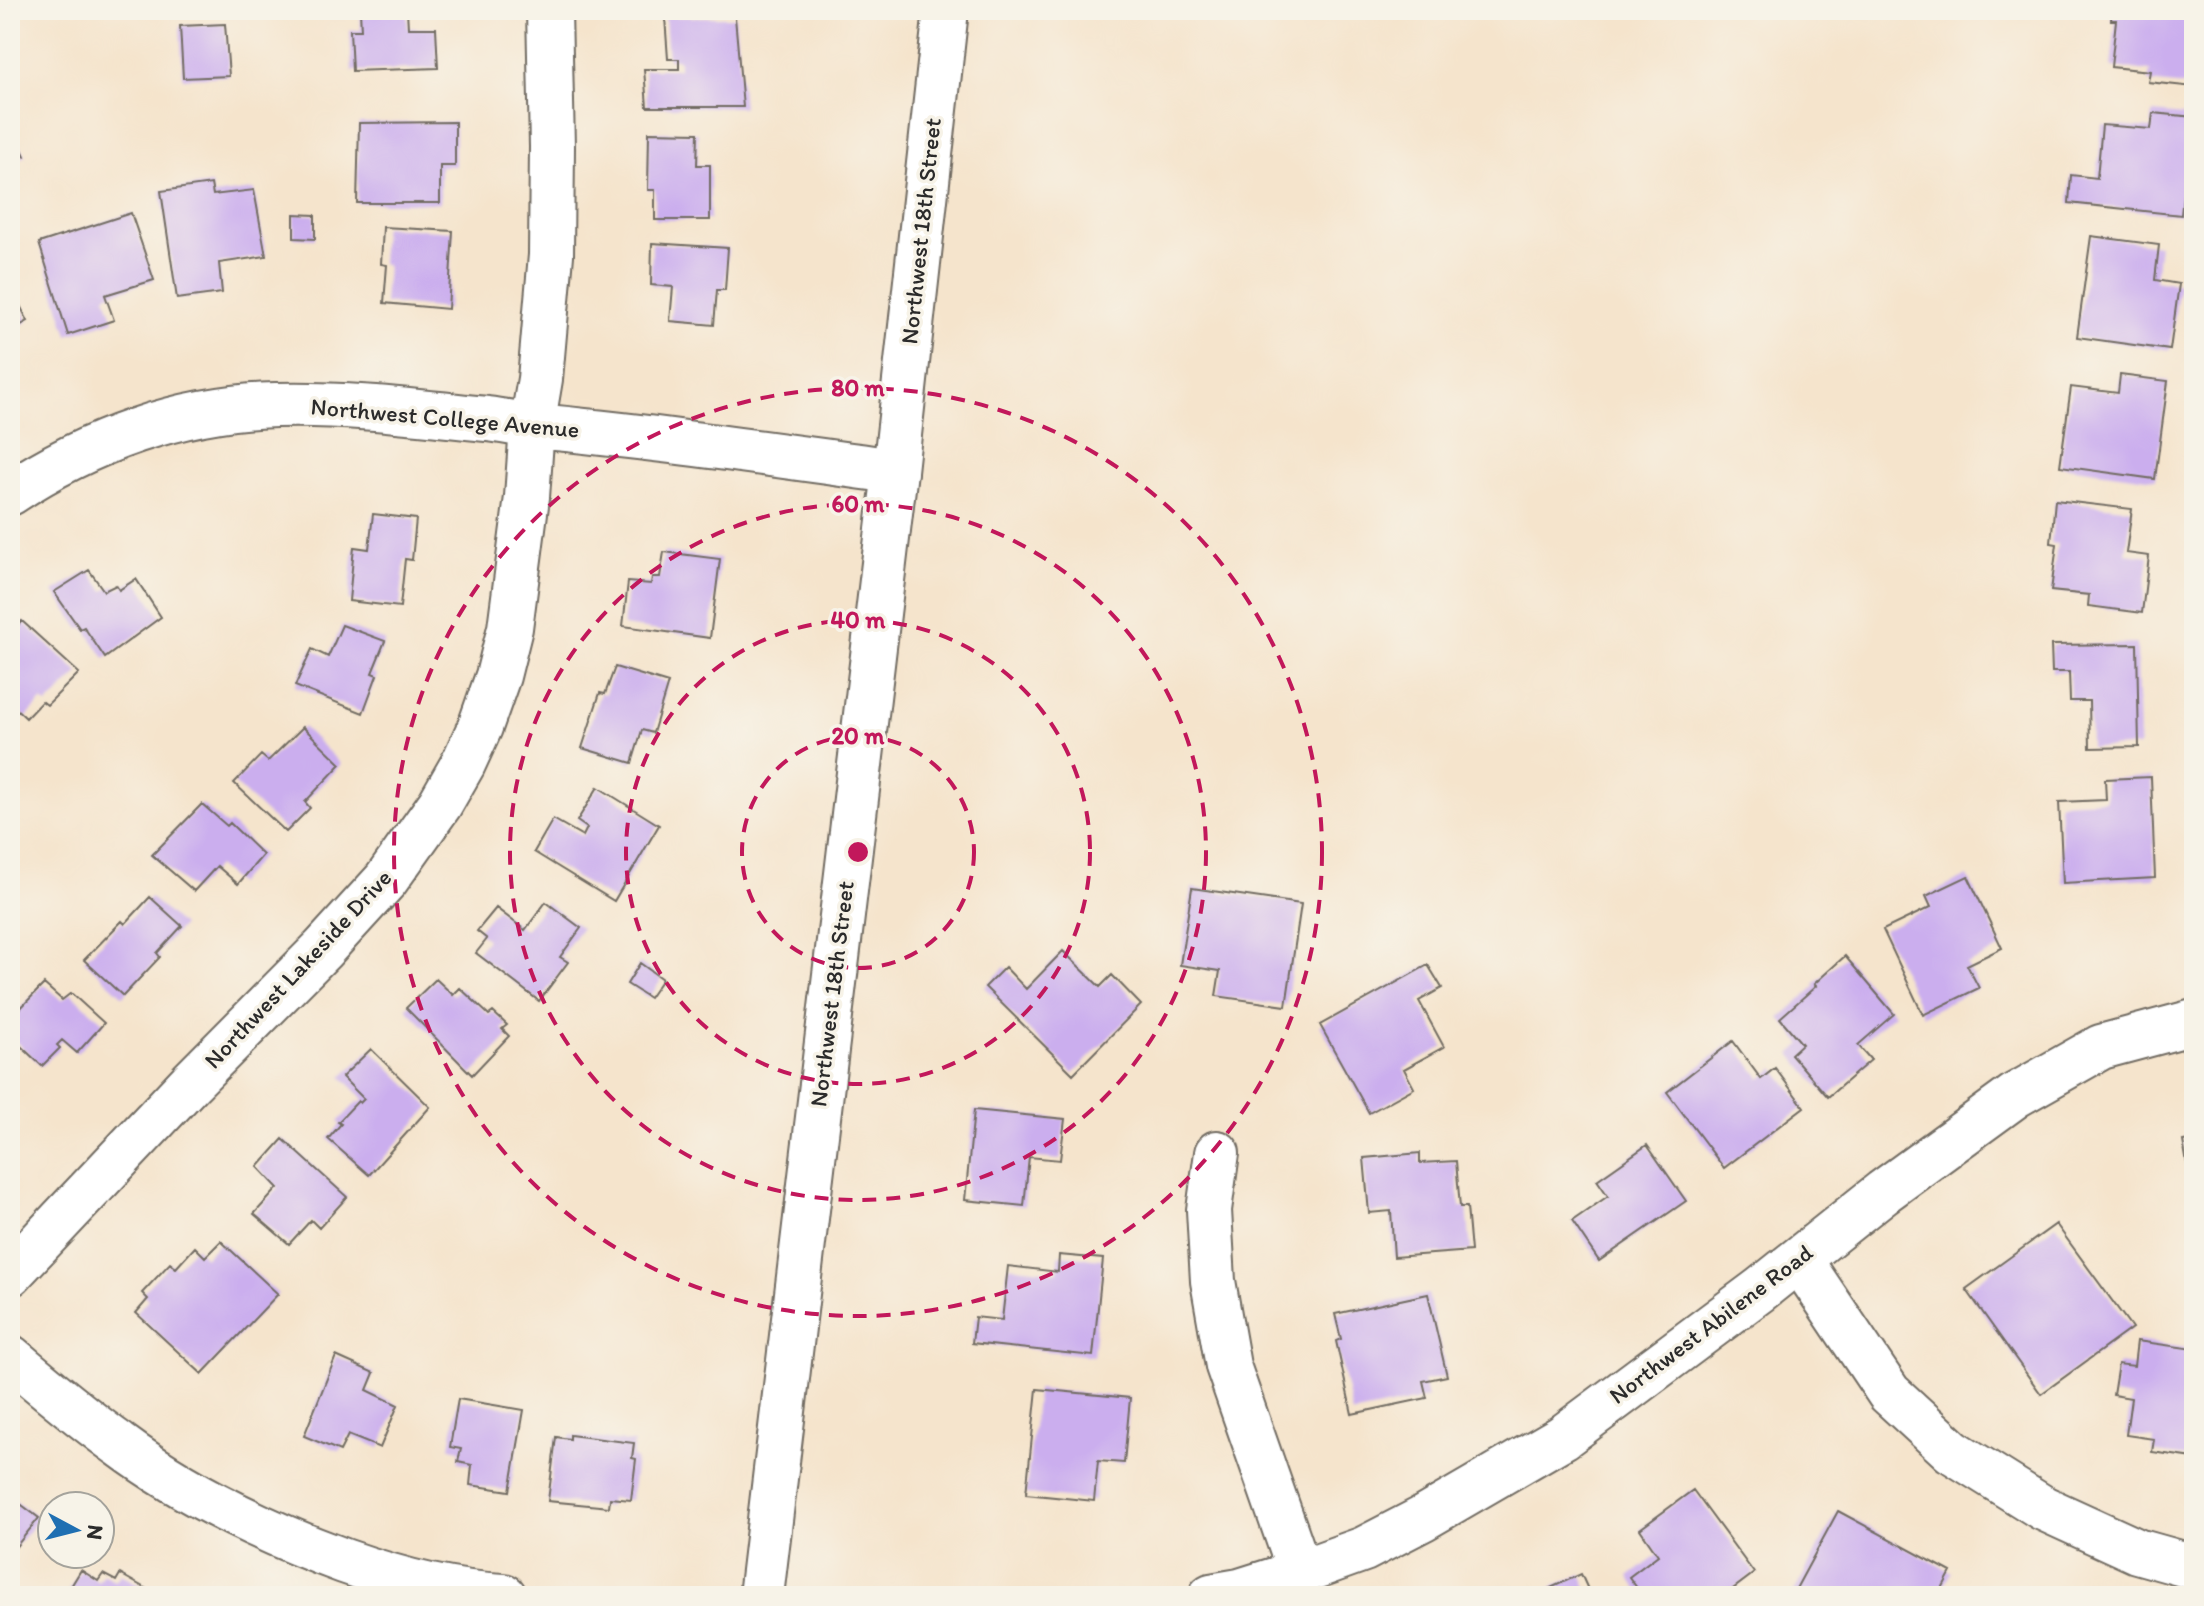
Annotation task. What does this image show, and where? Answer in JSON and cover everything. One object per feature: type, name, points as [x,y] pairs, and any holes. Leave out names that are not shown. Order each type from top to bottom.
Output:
[{"type":"street","name":"Northwest Lakeside Drive","points":[[10,1274],[379,888],[440,804],[480,727],[498,676],[510,628],[540,379],[551,255],[549,10]]},
{"type":"street","name":"Northwest 18th Street","points":[[761,1596],[895,471],[946,10]]},
{"type":"street","name":"Northwest College Avenue","points":[[10,493],[60,463],[109,440],[168,421],[225,410],[275,405],[332,406],[490,419],[895,471]]},
{"type":"street","name":"Northwest Abilene Road","points":[[1211,1596],[1240,1591],[1364,1549],[1563,1437],[1678,1352],[1883,1192],[2016,1095],[2101,1047],[2194,1022]]},
{"type":"street","points":[[1217,1153],[1209,1210],[1211,1253],[1228,1366],[1300,1572]]},
{"type":"street","points":[[1799,1259],[1889,1393],[1952,1451],[2043,1508],[2137,1551],[2194,1567]]},
{"type":"street","points":[[10,1357],[121,1446],[232,1513],[290,1540],[374,1571],[452,1590],[504,1596]]},
{"type":"building","points":[[360,10],[407,10],[408,28],[436,28],[438,68],[352,71],[350,30],[361,30]]},
{"type":"building","points":[[2112,10],[2188,10],[2187,30],[2194,31],[2194,87],[2148,82],[2150,71],[2111,67],[2116,20],[2111,20]]},
{"type":"building","points":[[665,17],[735,17],[743,107],[647,107],[644,69],[679,69],[679,59],[668,59]]},
{"type":"building","points":[[225,24],[229,76],[183,78],[180,26]]},
{"type":"building","points":[[2153,113],[2194,117],[2191,196],[2183,195],[2181,215],[2069,203],[2071,175],[2097,178],[2102,125],[2151,129]]},
{"type":"building","points":[[455,122],[455,166],[440,166],[440,203],[357,203],[359,123]]},
{"type":"building","points":[[14,132],[25,156],[10,162],[10,133]]},
{"type":"building","points":[[649,132],[698,133],[697,165],[710,165],[710,220],[655,220],[655,190],[648,190]]},
{"type":"building","points":[[211,184],[213,195],[254,190],[266,256],[219,263],[222,293],[177,299],[161,191]]},
{"type":"building","points":[[131,213],[154,280],[105,295],[114,320],[68,335],[39,243]]},
{"type":"building","points":[[294,214],[315,215],[315,239],[294,238]]},
{"type":"building","points":[[383,227],[453,231],[448,309],[384,303],[387,265],[381,264]]},
{"type":"building","points":[[2091,236],[2159,245],[2155,280],[2179,284],[2170,350],[2077,337]]},
{"type":"building","points":[[652,243],[728,248],[725,290],[717,290],[714,325],[670,321],[673,287],[651,285]]},
{"type":"building","points":[[10,286],[28,321],[10,331]]},
{"type":"building","points":[[2120,375],[2168,381],[2155,479],[2060,466],[2071,387],[2118,393]]},
{"type":"building","points":[[2055,500],[2132,509],[2126,553],[2149,556],[2142,613],[2088,606],[2089,595],[2051,591],[2057,544],[2051,543]]},
{"type":"building","points":[[373,514],[416,519],[412,560],[405,559],[400,607],[349,601],[354,547],[369,549]]},
{"type":"building","points":[[664,552],[720,559],[710,638],[623,626],[628,582],[651,584],[652,577],[660,577]]},
{"type":"building","points":[[89,570],[104,591],[116,585],[119,590],[136,579],[161,617],[105,658],[54,592]]},
{"type":"building","points":[[22,621],[79,673],[47,705],[42,701],[26,718],[10,703],[10,633]]},
{"type":"building","points":[[342,625],[385,641],[372,673],[377,675],[363,713],[295,686],[312,649],[328,657]]},
{"type":"building","points":[[2137,644],[2139,747],[2090,748],[2089,701],[2070,701],[2069,672],[2052,672],[2051,645]]},
{"type":"building","points":[[615,667],[668,683],[653,733],[642,730],[632,763],[582,748],[600,693],[605,694]]},
{"type":"building","points":[[303,727],[341,764],[305,802],[310,808],[286,832],[234,783],[261,755],[268,761]]},
{"type":"building","points":[[2151,777],[2155,878],[2063,883],[2059,802],[2106,800],[2105,779]]},
{"type":"building","points":[[598,787],[659,825],[614,901],[534,852],[553,819],[583,836],[587,828],[577,821]]},
{"type":"building","points":[[202,804],[227,826],[230,823],[263,855],[238,884],[217,866],[194,891],[152,855]]},
{"type":"building","points":[[1968,876],[2002,948],[1967,965],[1979,988],[1923,1015],[1883,930],[1931,907],[1926,896]]},
{"type":"building","points":[[1192,888],[1301,904],[1286,1006],[1216,996],[1220,971],[1180,965]]},
{"type":"building","points":[[150,897],[182,926],[157,953],[160,957],[123,996],[84,960]]},
{"type":"building","points":[[546,902],[581,928],[560,957],[568,962],[539,1001],[476,953],[487,939],[477,931],[496,908],[525,930]]},
{"type":"building","points":[[1063,951],[1100,987],[1112,975],[1141,1005],[1073,1074],[985,987],[1005,967],[1026,989]]},
{"type":"building","points":[[1845,956],[1894,1014],[1858,1045],[1871,1060],[1828,1097],[1791,1054],[1802,1044],[1780,1018]]},
{"type":"building","points":[[640,963],[662,979],[649,998],[627,984]]},
{"type":"building","points":[[1428,965],[1442,988],[1419,1001],[1444,1047],[1404,1069],[1414,1088],[1369,1113],[1320,1025]]},
{"type":"building","points":[[436,979],[453,995],[460,988],[489,1015],[493,1012],[507,1025],[502,1029],[509,1036],[472,1075],[406,1008]]},
{"type":"building","points":[[44,984],[62,1000],[71,993],[104,1023],[77,1053],[62,1040],[57,1045],[60,1048],[42,1066],[10,1036],[10,1019]]},
{"type":"building","points":[[1733,1041],[1761,1079],[1775,1068],[1804,1107],[1724,1168],[1667,1092]]},
{"type":"building","points":[[371,1049],[430,1107],[369,1175],[328,1139],[341,1124],[338,1122],[358,1101],[360,1103],[364,1099],[342,1077]]},
{"type":"building","points":[[974,1110],[1065,1119],[1060,1160],[1029,1157],[1024,1206],[965,1200]]},
{"type":"building","points":[[283,1139],[347,1197],[319,1228],[311,1220],[289,1244],[254,1214],[278,1188],[258,1167]]},
{"type":"building","points":[[2194,1139],[2194,1192],[2192,1192],[2183,1141]]},
{"type":"building","points":[[1647,1145],[1686,1201],[1599,1261],[1572,1221],[1608,1196],[1597,1180]]},
{"type":"building","points":[[1420,1153],[1420,1163],[1456,1161],[1460,1207],[1467,1207],[1471,1251],[1394,1257],[1391,1211],[1369,1213],[1364,1158]]},
{"type":"building","points":[[2056,1224],[2132,1328],[2041,1394],[1966,1289]]},
{"type":"building","points":[[221,1241],[278,1294],[202,1374],[136,1313],[148,1299],[142,1293],[170,1263],[176,1268],[195,1247],[205,1257]]},
{"type":"building","points":[[1059,1255],[1103,1259],[1093,1356],[972,1343],[975,1317],[1002,1320],[1008,1266],[1058,1272]]},
{"type":"building","points":[[1428,1294],[1447,1376],[1423,1381],[1427,1398],[1352,1414],[1336,1341],[1341,1339],[1335,1314]]},
{"type":"building","points":[[2137,1341],[2194,1349],[2194,1458],[2152,1452],[2154,1439],[2126,1435],[2131,1398],[2113,1395],[2118,1364],[2134,1366]]},
{"type":"building","points":[[336,1356],[374,1373],[367,1390],[398,1405],[380,1448],[348,1435],[340,1451],[304,1436]]},
{"type":"building","points":[[1037,1389],[1130,1398],[1124,1463],[1098,1461],[1094,1501],[1026,1494]]},
{"type":"building","points":[[458,1399],[524,1410],[510,1491],[470,1485],[472,1465],[458,1462],[461,1449],[450,1447]]},
{"type":"building","points":[[570,1435],[634,1443],[632,1458],[636,1459],[631,1500],[610,1498],[609,1507],[548,1501],[556,1437],[570,1439]]},
{"type":"building","points":[[1693,1490],[1754,1573],[1733,1589],[1739,1596],[1643,1596],[1629,1577],[1658,1555],[1640,1529]]},
{"type":"building","points":[[10,1496],[36,1516],[36,1522],[10,1554]]},
{"type":"building","points":[[1838,1511],[1951,1572],[1938,1596],[1792,1596]]},
{"type":"building","points":[[81,1570],[98,1581],[103,1574],[116,1581],[120,1574],[159,1596],[65,1596]]},
{"type":"building","points":[[1581,1574],[1591,1596],[1533,1596]]}]
